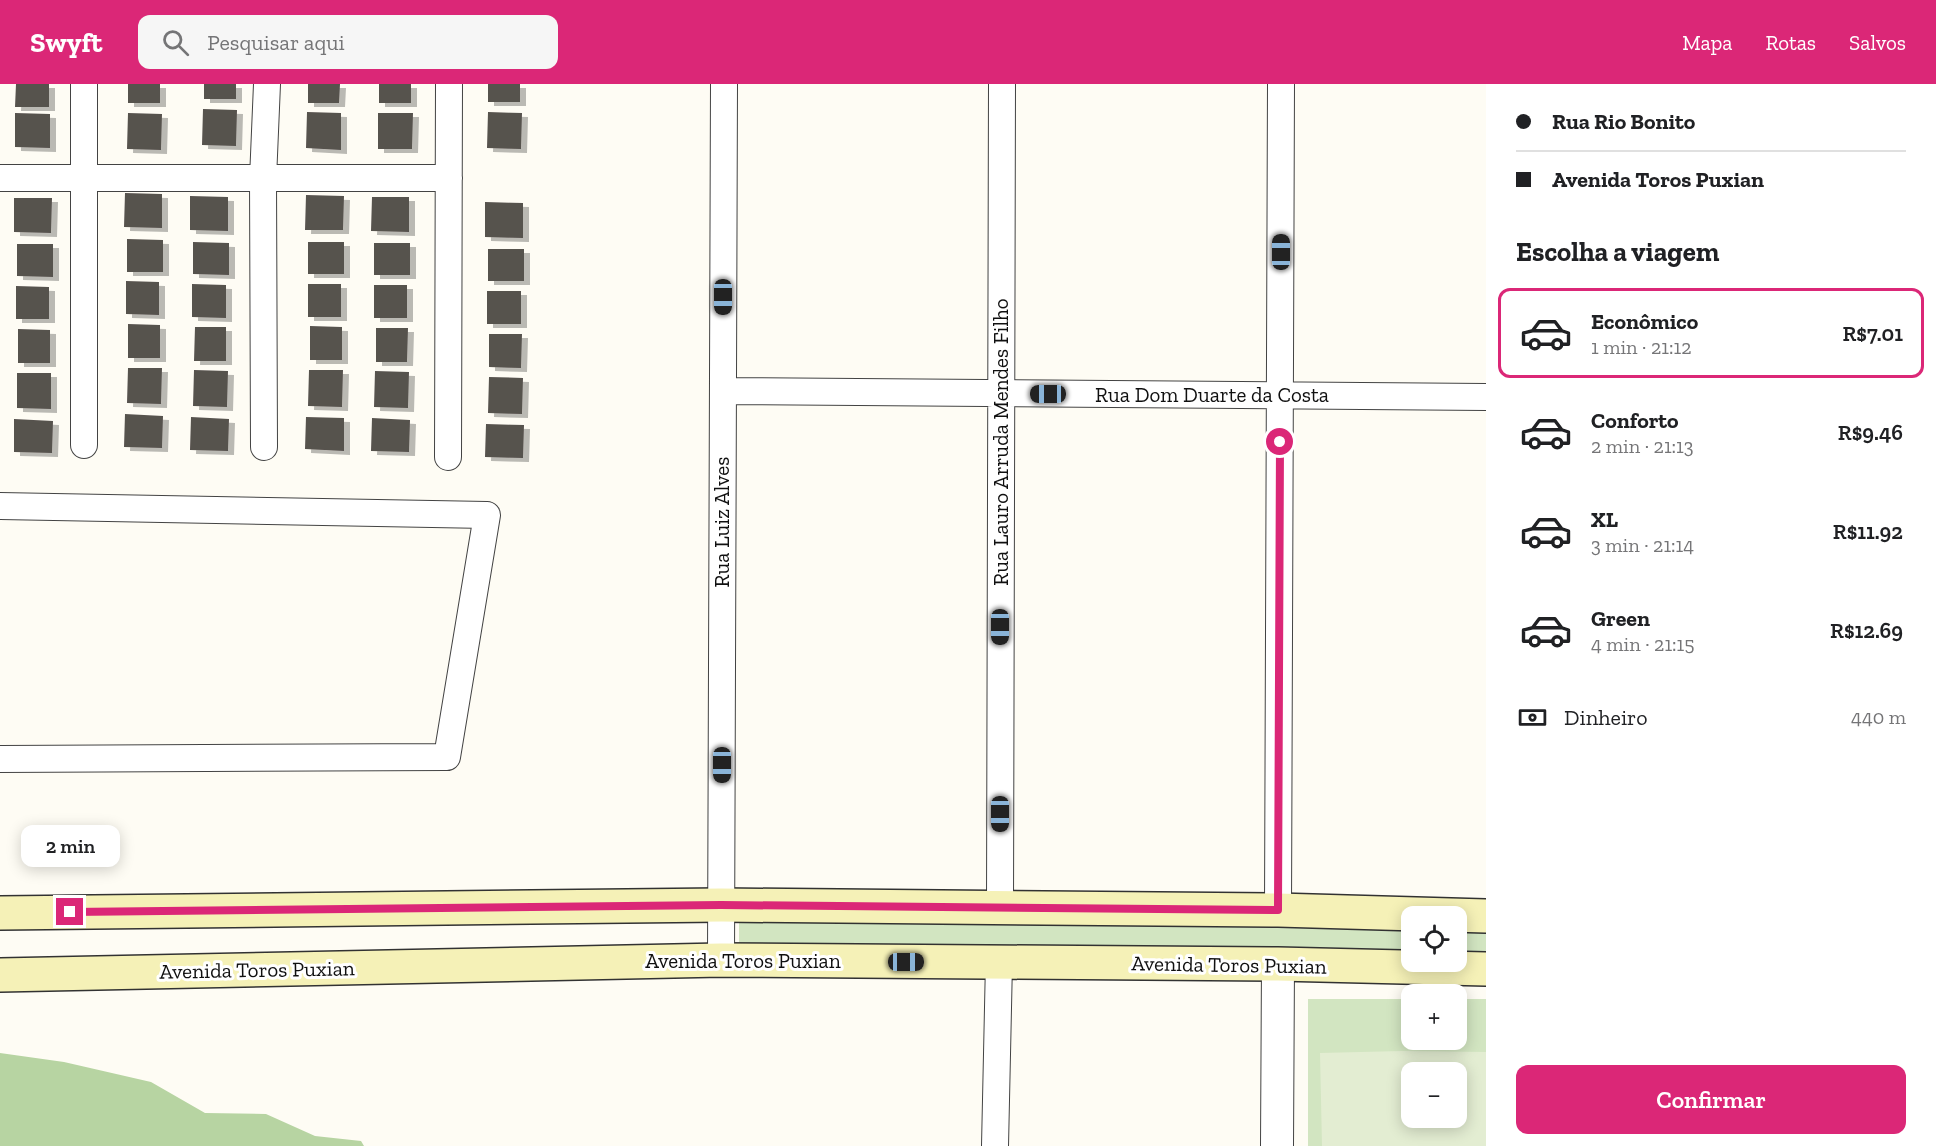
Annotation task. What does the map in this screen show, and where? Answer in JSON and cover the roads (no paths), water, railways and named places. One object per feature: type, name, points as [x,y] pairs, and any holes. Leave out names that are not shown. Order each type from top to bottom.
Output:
[{"type":"main road","points":[[0,913],[721,905],[1278,910],[1486,916]]},
{"type":"main road","name":"Avenida Toros Puxian","points":[[0,975],[721,960],[1278,964],[1486,969]]},
{"type":"street","points":[[84,84],[84,445]]},
{"type":"street","points":[[264,447],[263,179],[267,84]]},
{"type":"street","points":[[448,84],[448,457]]},
{"type":"street","name":"Rua Luiz Alves","points":[[721,960],[723,84]]},
{"type":"street","name":"Rua Lauro Arruda Mendes Filho","points":[[1000,907],[1002,84]]},
{"type":"street","points":[[1278,910],[1281,84]]},
{"type":"street","points":[[0,178],[449,178]]},
{"type":"street","name":"Rua Dom Duarte da Costa","points":[[723,391],[1486,398]]},
{"type":"street","points":[[0,506],[488,515],[447,757],[0,759]]},
{"type":"street","points":[[995,1146],[999,962]]},
{"type":"street","points":[[1277,1146],[1278,964]]}]
